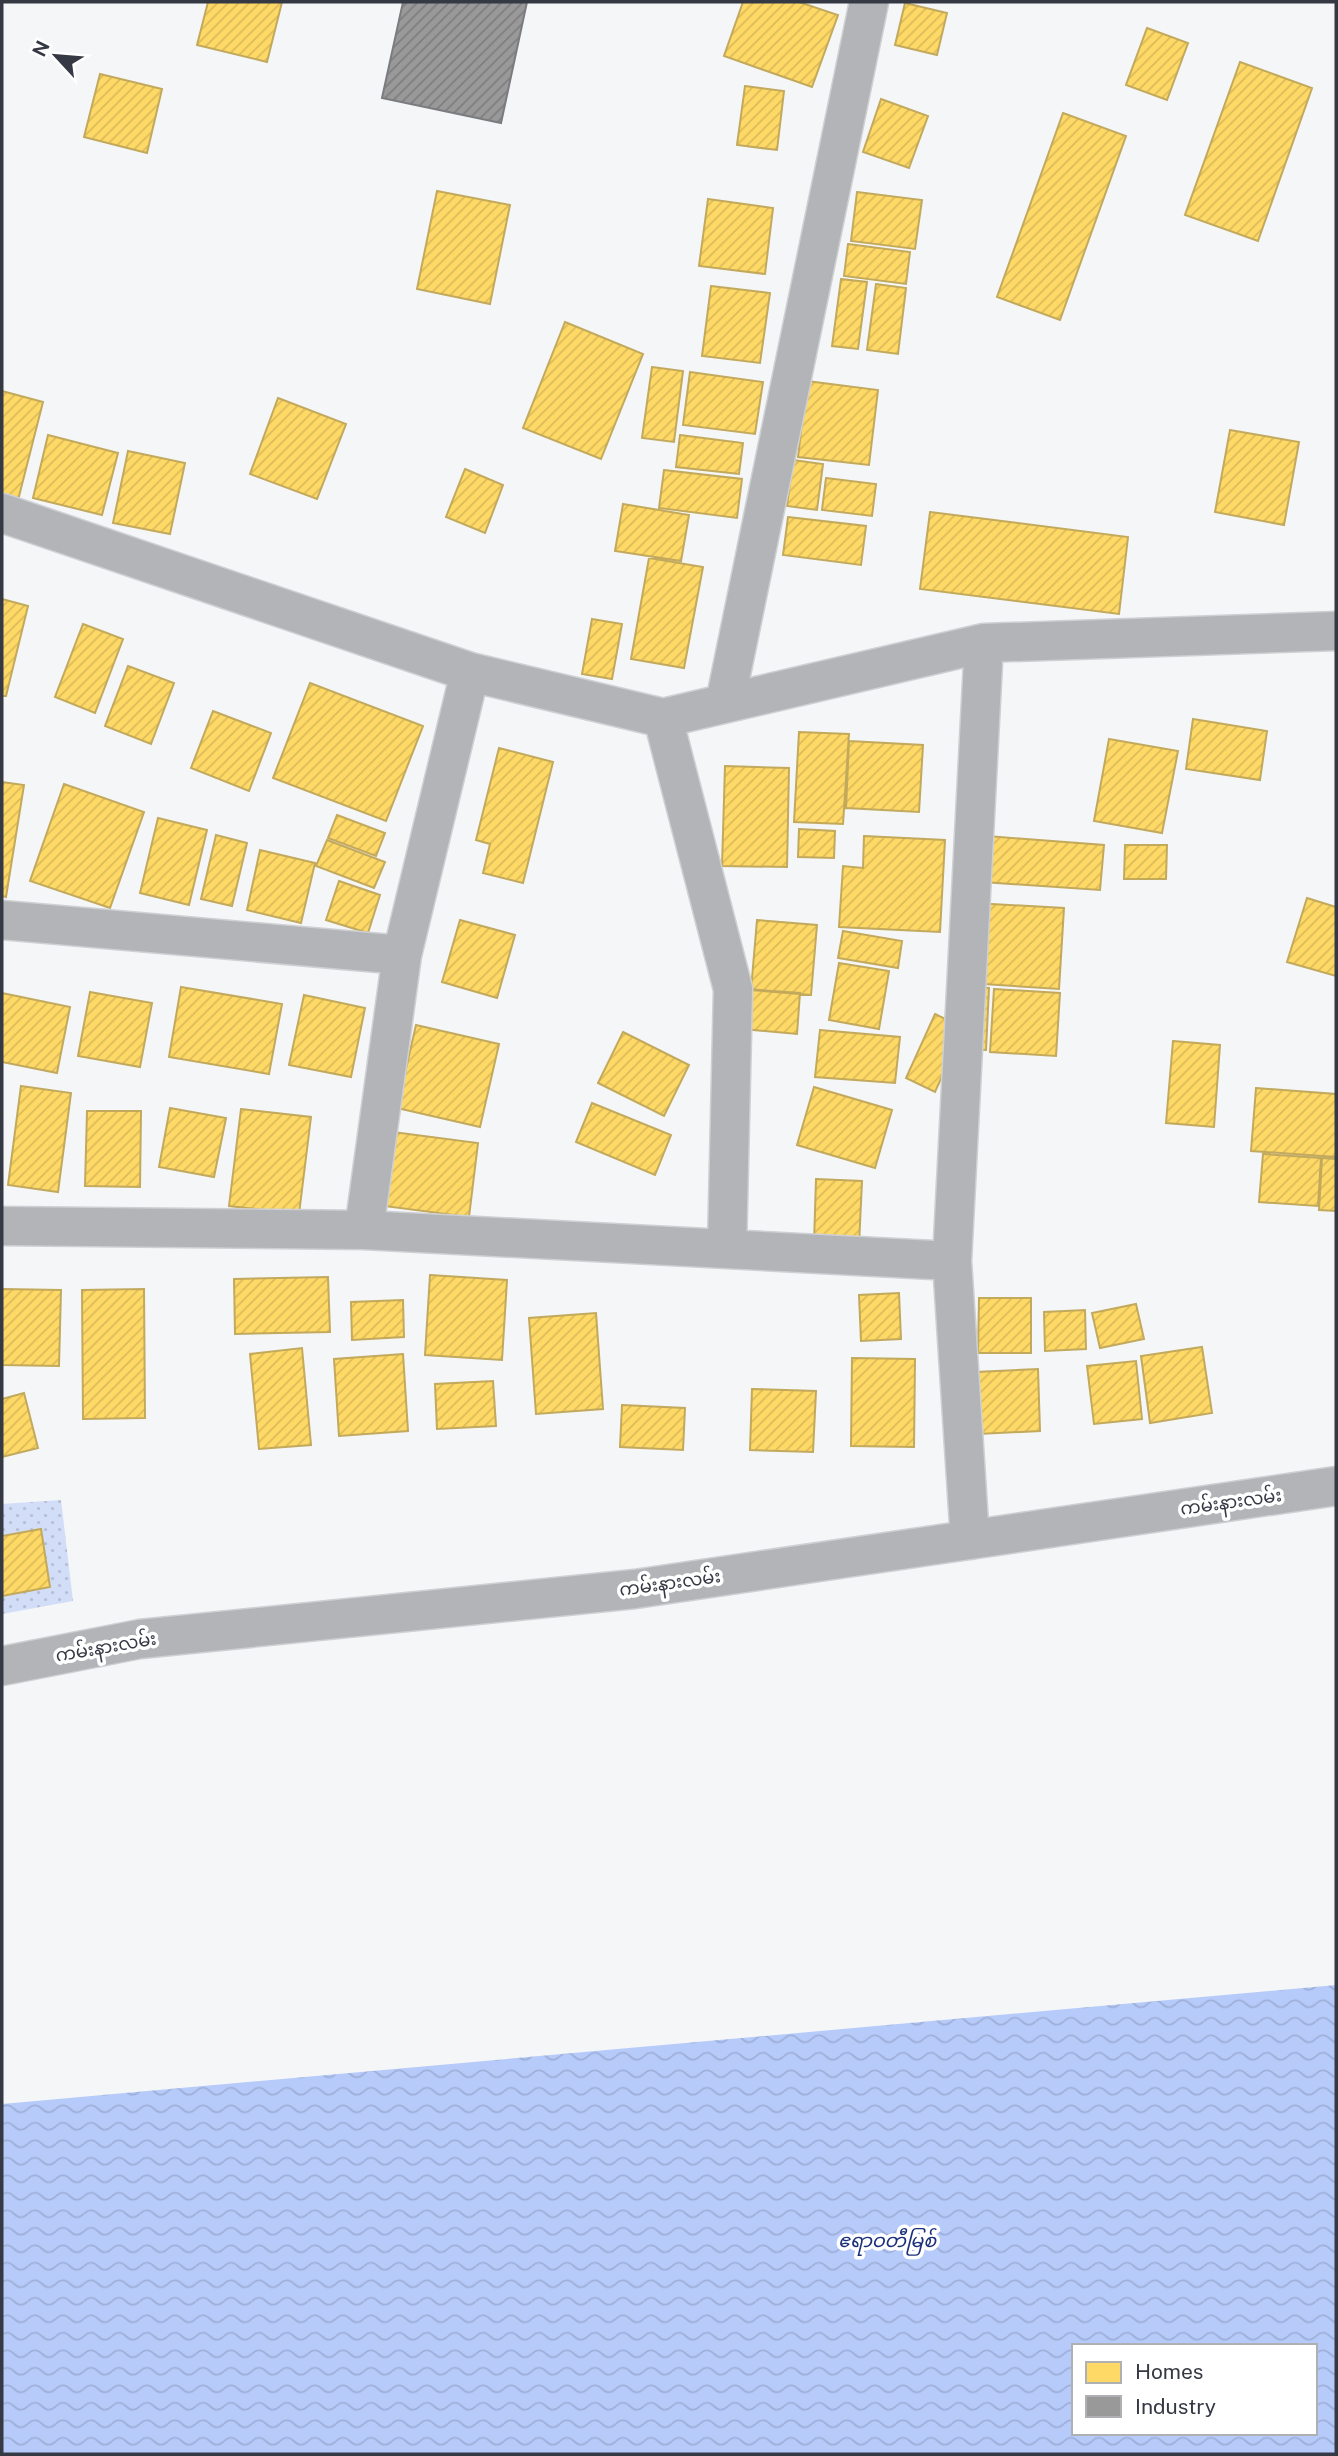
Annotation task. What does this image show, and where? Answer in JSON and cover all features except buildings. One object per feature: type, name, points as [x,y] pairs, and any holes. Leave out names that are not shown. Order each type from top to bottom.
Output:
[{"type":"street","points":[[725,703],[869,2]]},
{"type":"street","points":[[2,513],[470,672],[663,718],[984,643],[1336,631]]},
{"type":"street","points":[[970,1539],[952,1261],[984,643]]},
{"type":"street","points":[[364,1230],[402,955],[470,672]]},
{"type":"street","points":[[663,718],[733,989],[727,1250]]},
{"type":"street","points":[[2,920],[402,955]]},
{"type":"street","points":[[2,1226],[364,1230],[952,1261]]},
{"type":"street","name":"ကမ်းနားလမ်း","points":[[2,1667],[140,1639],[635,1588],[1336,1486]]},
{"type":"shaded area","points":[[61,1500],[73,1601],[2,1614],[2,1504]]},
{"type":"water","name":"ဧရာဝတီမြစ်","points":[[1336,1985],[1336,2454],[2,2454],[2,2104]]}]
